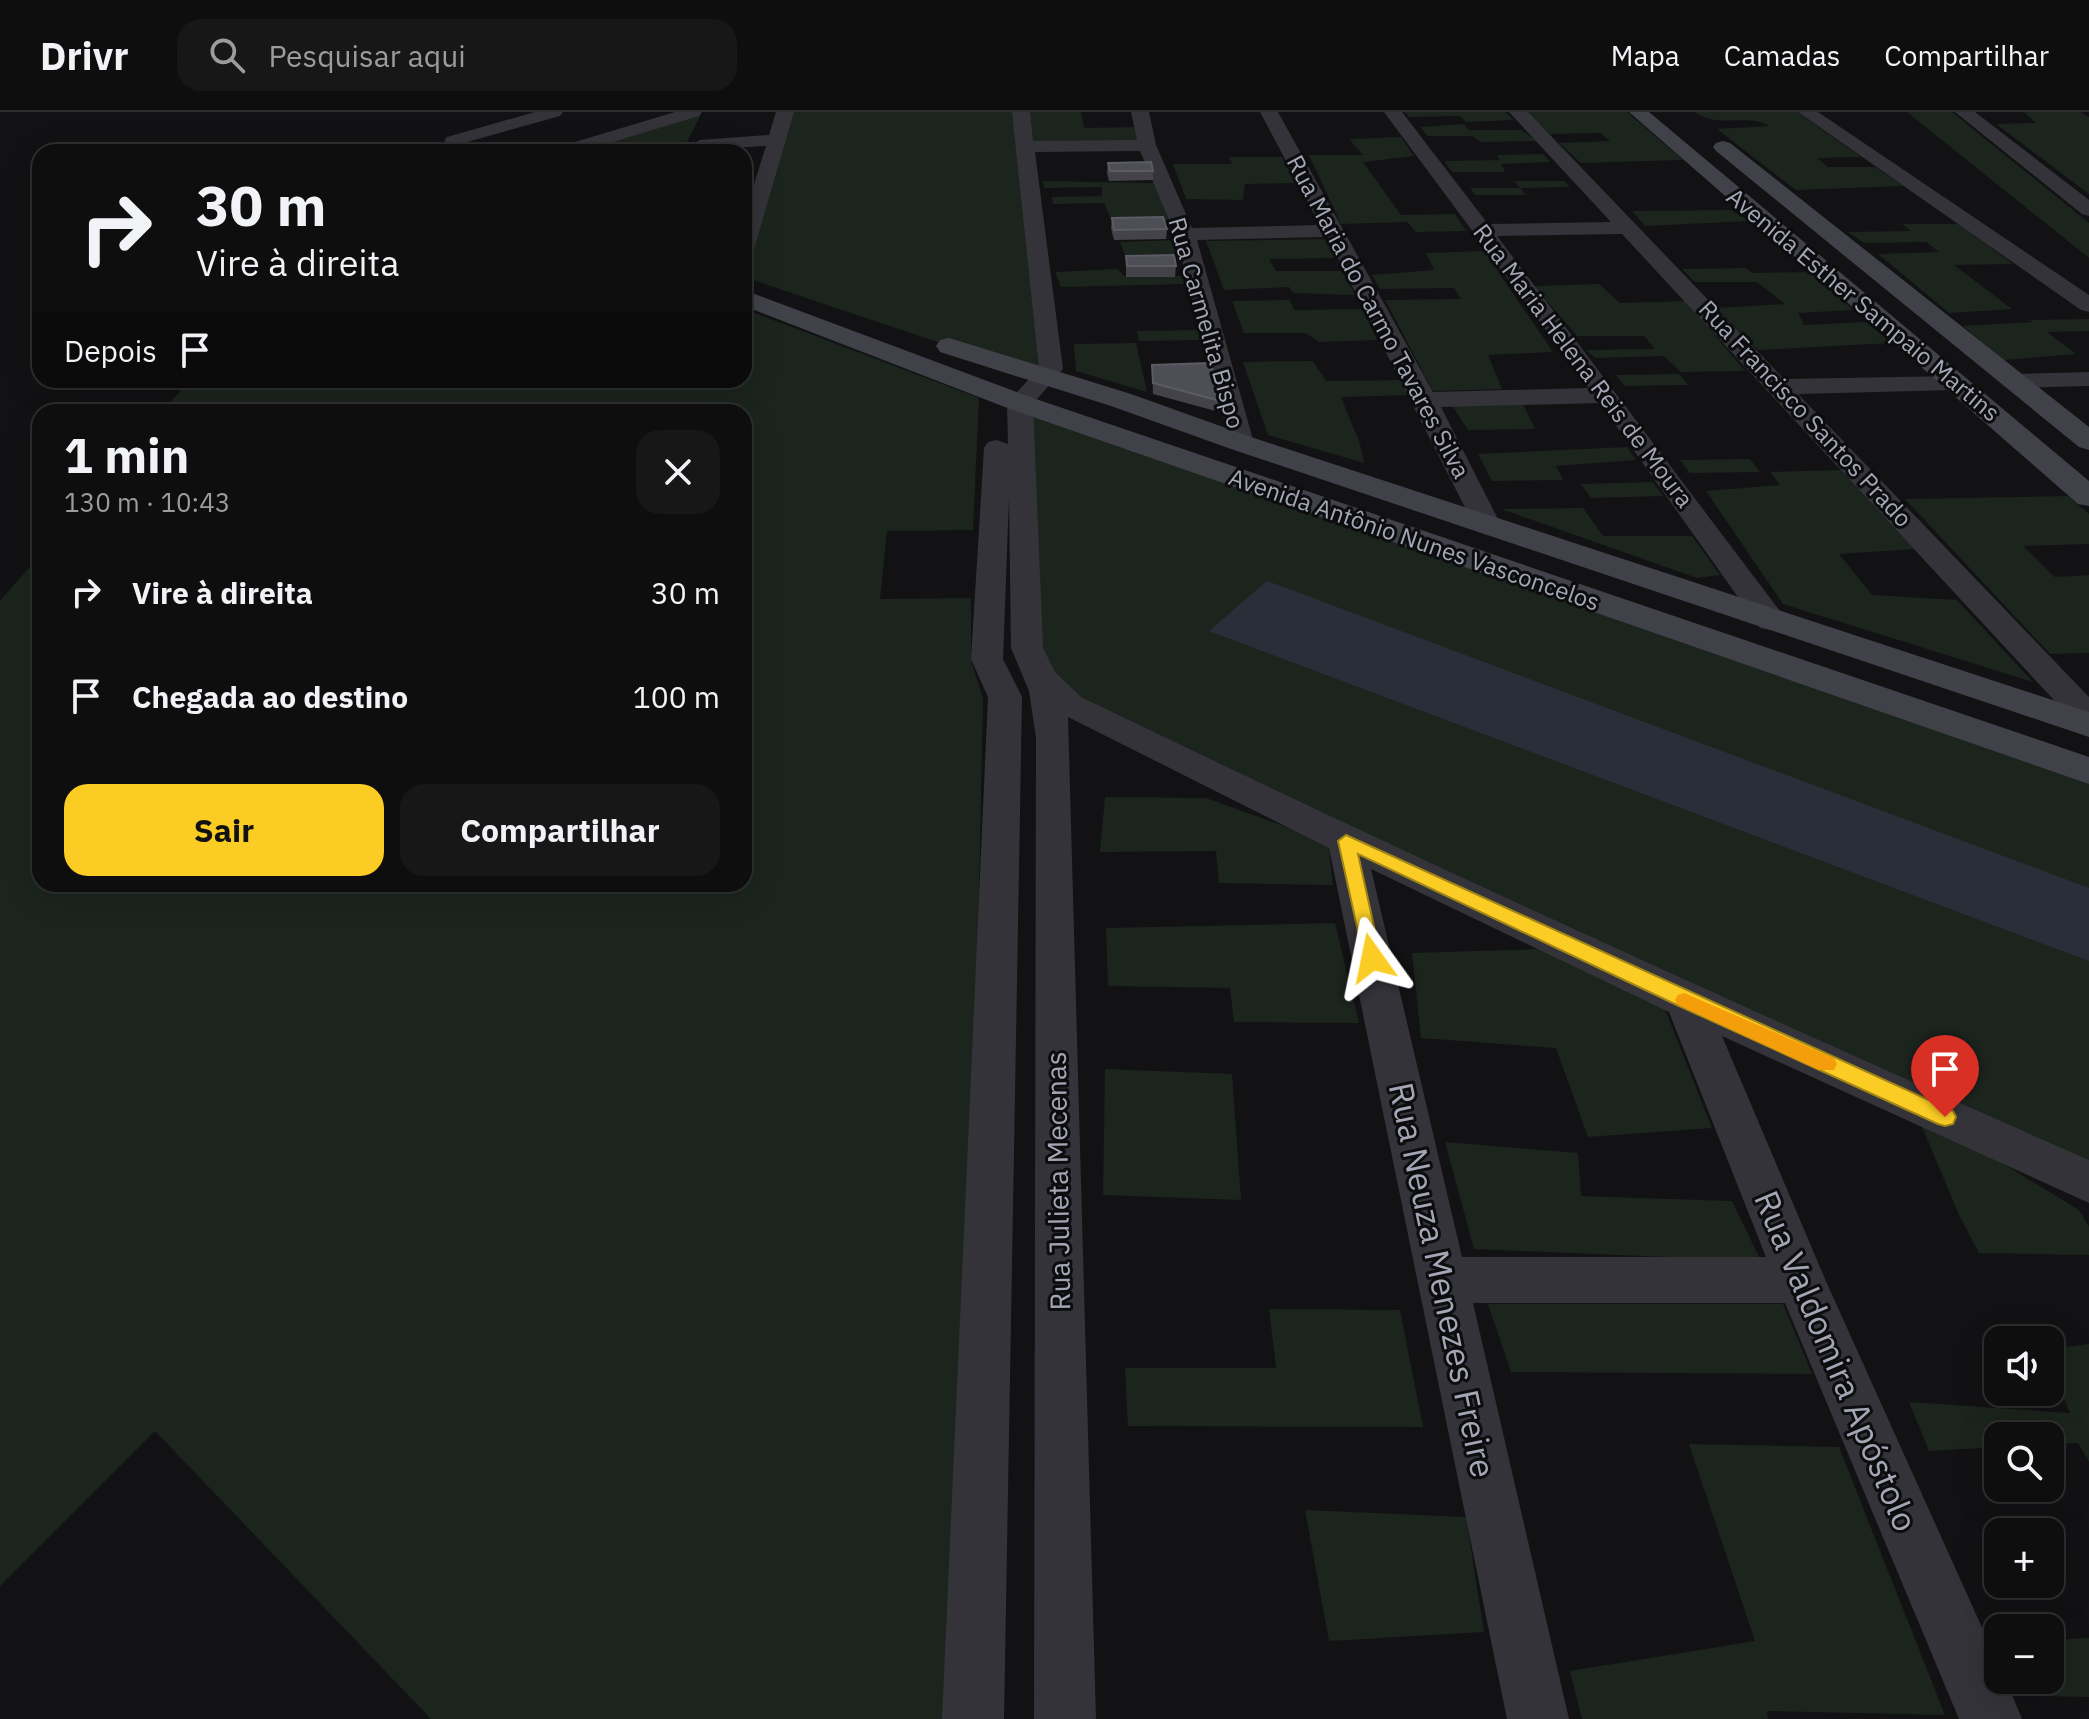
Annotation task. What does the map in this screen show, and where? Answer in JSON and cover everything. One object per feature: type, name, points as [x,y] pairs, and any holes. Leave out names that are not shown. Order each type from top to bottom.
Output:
[{"type":"street","points":[[453,144],[476,112]]},
{"type":"street","points":[[460,144],[554,112]]},
{"type":"street","points":[[587,144],[693,112]]},
{"type":"street","points":[[973,1719],[1005,697],[987,659],[1010,400],[1044,378],[1051,369],[1021,112]]},
{"type":"street","name":"Rua Carmelita Bispo","points":[[1140,112],[1147,145],[1185,234],[1241,443]]},
{"type":"street","name":"Rua Maria do Carmo Tavares Silva","points":[[1269,112],[1425,400],[1486,523]]},
{"type":"street","name":"Rua Maria Helena Reis de Moura","points":[[1393,112],[1607,395],[1771,621]]},
{"type":"street","name":"Rua Francisco Santos Prado","points":[[1518,112],[2089,717]]},
{"type":"street","name":"Avenida Esther Sampaio Martins","points":[[1638,112],[2089,497]]},
{"type":"street","points":[[1807,112],[2089,305]]},
{"type":"street","points":[[1964,112],[2089,210]]},
{"type":"street","points":[[700,144],[709,123]]},
{"type":"street","points":[[716,144],[775,131],[752,220]]},
{"type":"street","name":"Avenida Esther Sampaio Martins","points":[[1703,131],[2089,441]]},
{"type":"street","points":[[1025,147],[1147,145]]},
{"type":"street","points":[[752,163],[768,162]]},
{"type":"street","points":[[1760,217],[1809,216]]},
{"type":"street","points":[[1482,230],[1630,228]]},
{"type":"street","points":[[1185,234],[1335,231]]},
{"type":"street","points":[[752,280],[877,322]]},
{"type":"street","name":"Avenida Antônio Nunes Vasconcelos","points":[[752,300],[1010,400],[2089,771]]},
{"type":"street","name":"Avenida Antônio Nunes Vasconcelos","points":[[923,337],[1121,400],[1771,621],[2089,725]]},
{"type":"street","points":[[2013,381],[2089,379]]},
{"type":"street","points":[[1780,387],[1955,383]]},
{"type":"street","points":[[1425,400],[1607,395]]},
{"type":"street","name":"Rua Julieta Mecenas","points":[[1010,400],[1035,664],[1052,712],[1065,1719]]},
{"type":"street","points":[[1273,490],[1308,465]]},
{"type":"street","points":[[1828,683],[1846,646]]},
{"type":"street","points":[[1035,664],[1069,704],[1346,841],[1686,1001],[2089,1182]]},
{"type":"street","points":[[1053,766],[1064,745],[1092,733],[1121,729]]},
{"type":"street","name":"Rua Neuza Menezes Freire","points":[[1346,841],[1538,1719]]},
{"type":"street","name":"Rua Valdomira Apóstolo","points":[[1686,1001],[1800,1280],[1991,1719]]},
{"type":"street","points":[[1442,1280],[1800,1280]]},
{"type":"shaded area","points":[[785,112],[1081,112],[1084,128],[1136,127],[1147,145],[1025,147],[1044,378],[752,280],[752,222]]},
{"type":"shaded area","points":[[1405,112],[1505,112],[1514,120],[1466,122],[1460,116],[1409,117]]},
{"type":"shaded area","points":[[1526,112],[1627,112],[1683,160],[1581,163],[1559,143],[1610,141],[1600,133],[1550,134]]},
{"type":"shaded area","points":[[1695,112],[1797,112],[1861,157],[1817,158],[1828,167],[1875,167],[1903,186],[1796,190],[1717,129],[1770,126],[1761,122],[1712,120]]},
{"type":"shaded area","points":[[1907,112],[1952,112],[2089,223],[2089,258]]},
{"type":"shaded area","points":[[2024,112],[2081,112],[2089,117],[2089,194],[1996,124],[2036,123]]},
{"type":"shaded area","points":[[701,114],[686,144],[603,144]]},
{"type":"shaded area","points":[[1464,124],[1469,130],[1521,130],[1537,141],[1481,142],[1472,136],[1427,136],[1421,127]]},
{"type":"shaded area","points":[[1401,137],[1414,156],[1363,162],[1401,215],[1455,214],[1466,231],[1416,232],[1407,222],[1341,224],[1309,155],[1363,155],[1349,139]]},
{"type":"shaded area","points":[[1543,154],[1550,162],[1501,164],[1505,172],[1452,172],[1444,161],[1500,160],[1497,155]]},
{"type":"shaded area","points":[[1229,157],[1282,157],[1296,183],[1245,184],[1243,200],[1186,199],[1173,164],[1232,164]]},
{"type":"shaded area","points":[[1043,181],[1154,183],[1172,225],[1114,226],[1104,203],[1053,204],[1052,197],[1102,196],[1102,187],[1044,188]]},
{"type":"shaded area","points":[[1515,181],[1564,181],[1570,187],[1521,188],[1525,195],[1475,195],[1470,188],[1520,188]]},
{"type":"shaded area","points":[[1731,210],[1749,221],[1645,226],[1632,211]]},
{"type":"shaded area","points":[[1902,224],[1959,224],[2013,264],[1954,265],[2012,309],[1949,313],[1878,254],[1939,252],[1926,242],[1864,243],[1848,232],[1911,231]]},
{"type":"shaded area","points":[[1325,239],[1335,258],[1269,259],[1276,271],[1342,271],[1355,295],[1293,293],[1289,287],[1224,290],[1206,241]]},
{"type":"shaded area","points":[[1177,240],[1180,254],[1125,255],[1120,242]]},
{"type":"shaded area","points":[[1484,251],[1553,352],[1488,355],[1502,389],[1433,391],[1385,300],[1461,299],[1454,288],[1380,289],[1372,275],[1434,270],[1426,253]]},
{"type":"shaded area","points":[[1746,268],[1752,273],[1813,272],[1853,310],[1798,313],[1804,325],[1866,322],[1892,343],[1758,350],[1716,308],[1785,304],[1757,282],[1695,282],[1682,269]]},
{"type":"shaded area","points":[[1117,269],[1125,276],[1182,276],[1184,284],[1061,287],[1055,272]]},
{"type":"shaded area","points":[[1599,284],[1620,303],[1686,301],[1745,371],[1681,372],[1664,356],[1595,358],[1586,350],[1655,349],[1644,336],[1577,336],[1534,286]]},
{"type":"shaded area","points":[[1290,300],[1294,310],[1363,309],[1377,340],[1319,342],[1306,333],[1244,333],[1232,301]]},
{"type":"shaded area","points":[[752,312],[979,398],[973,530],[887,531],[880,599],[971,598],[971,660],[983,699],[962,1719],[431,1719],[155,1431],[0,1586],[0,601],[32,564],[32,892],[752,892],[752,404],[169,404],[183,388],[752,388]]},
{"type":"shaded area","points":[[2089,319],[2089,331],[2047,332],[2076,354],[2003,360],[1963,326],[2033,322],[2030,320]]},
{"type":"shaded area","points":[[1198,330],[1200,340],[1139,341],[1137,331]]},
{"type":"shaded area","points":[[1136,343],[1147,392],[1076,371],[1074,344]]},
{"type":"shaded area","points":[[1313,361],[1326,381],[1404,380],[1410,395],[1341,397],[1360,444],[1364,463],[1268,435],[1243,362]]},
{"type":"shaded area","points":[[1679,374],[1688,385],[1624,386],[1616,375]]},
{"type":"shaded area","points":[[1020,403],[2089,768],[2089,1182],[1686,1001],[1044,679]]},
{"type":"shaded area","points":[[1451,404],[1523,404],[1535,429],[1468,430]]},
{"type":"shaded area","points":[[1627,447],[1636,460],[1556,466],[1563,480],[1492,481],[1478,454]]},
{"type":"shaded area","points":[[1750,459],[1760,472],[1690,473],[1680,460]]},
{"type":"shaded area","points":[[1840,470],[1914,549],[1839,554],[1872,595],[1957,600],[2033,682],[1783,604],[1706,491],[1780,485],[1770,472]]},
{"type":"shaded area","points":[[1653,482],[1663,496],[1591,498],[1581,484]]},
{"type":"shaded area","points":[[2068,496],[2089,514],[2089,544],[2023,546],[2055,577],[2089,575],[2089,653],[2050,654],[1905,499]]},
{"type":"shaded area","points":[[1583,508],[1603,536],[1692,536],[1720,575],[1697,578],[1501,509]]},
{"type":"shaded area","points":[[1267,581],[2089,888],[2089,961],[1209,631]]},
{"type":"shaded area","points":[[1105,797],[1206,798],[1328,842],[1333,885],[1219,883],[1216,851],[1100,852]]},
{"type":"shaded area","points":[[1335,923],[1359,1023],[1234,1022],[1230,988],[1108,986],[1106,928]]},
{"type":"shaded area","points":[[1538,949],[1663,1004],[1712,1128],[1588,1137],[1556,1048],[1421,1038],[1412,953]]},
{"type":"shaded area","points":[[1105,1069],[1232,1074],[1241,1200],[1103,1195]]},
{"type":"shaded area","points":[[1915,1110],[2079,1210],[2089,1227],[2089,1255],[1979,1253],[1959,1215]]},
{"type":"shaded area","points":[[1445,1142],[1578,1153],[1581,1196],[1732,1201],[1761,1261],[1474,1249]]},
{"type":"shaded area","points":[[1488,1304],[1783,1304],[1812,1374],[1511,1372]]},
{"type":"shaded area","points":[[1269,1309],[1400,1310],[1423,1427],[1128,1426],[1125,1368],[1276,1368]]},
{"type":"shaded area","points":[[2089,1344],[2089,1462],[2078,1443],[2064,1444],[2064,1422],[1984,1422],[1984,1448],[1929,1451],[1909,1402],[2070,1413],[2064,1399],[2064,1347]]},
{"type":"shaded area","points":[[1689,1444],[1839,1447],[1945,1715],[1767,1711],[1768,1719],[1582,1719],[1570,1671],[1755,1641]]},
{"type":"shaded area","points":[[1305,1510],[1466,1517],[1484,1632],[1329,1641]]},
{"type":"shaded area","points":[[2089,1638],[2089,1697],[2041,1694],[2064,1694],[2064,1639]]},
{"type":"building","points":[[1151,162],[1153,171],[1110,171],[1108,163]]},
{"type":"building","points":[[1163,217],[1167,229],[1114,230],[1112,218]]},
{"type":"building","points":[[1174,255],[1176,266],[1127,266],[1126,256]]},
{"type":"building","points":[[1210,363],[1224,402],[1153,383],[1152,365]]},
{"type":"slow traffic","points":[[1684,1000],[1827,1064]]},
{"type":"route","points":[[1372,958],[1346,841],[1686,1001],[1945,1117]]}]
